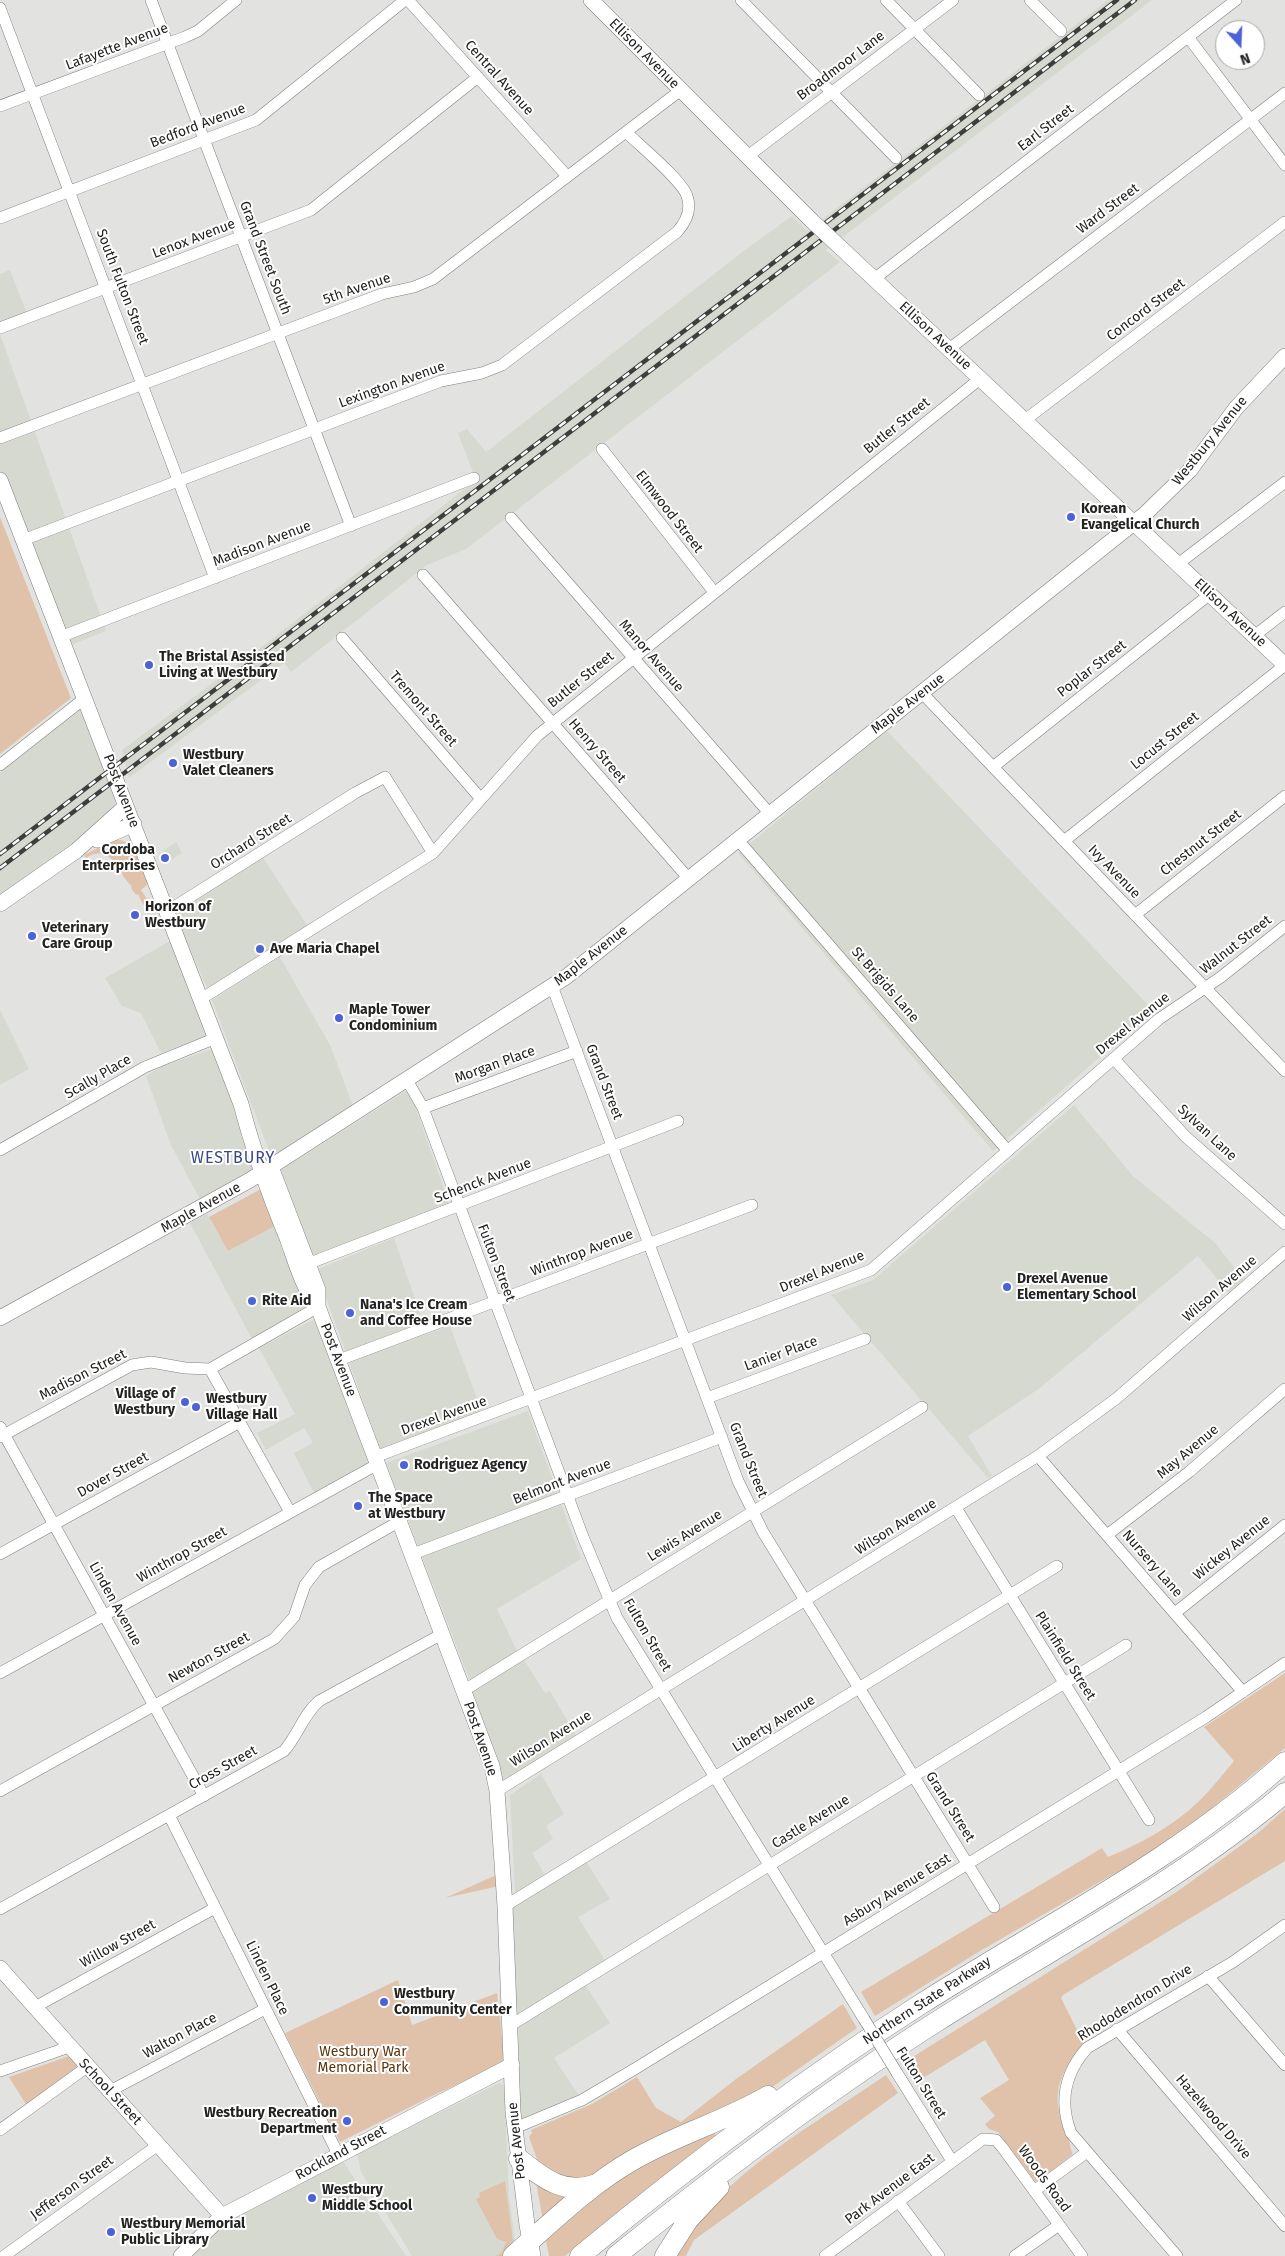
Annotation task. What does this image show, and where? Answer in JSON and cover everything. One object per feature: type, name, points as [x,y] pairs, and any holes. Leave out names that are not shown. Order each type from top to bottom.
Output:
[{"type":"highway","name":"Northern State Parkway","points":[[580,2256],[715,2148],[838,2059],[962,1978],[1146,1867],[1226,1810],[1285,1762]]},
{"type":"highway","name":"Northern State Parkway","points":[[616,2256],[688,2198],[794,2118],[943,2018],[1182,1871],[1285,1793]]},
{"type":"highway","points":[[513,2256],[531,2249],[598,2183],[642,2154],[737,2113],[781,2087],[838,2059]]},
{"type":"highway","points":[[665,2256],[682,2229],[703,2203],[794,2118]]},
{"type":"highway","points":[[519,2159],[548,2182],[560,2186],[579,2188],[598,2183]]},
{"type":"main road","name":"Ellison Avenue","points":[[594,1],[812,221],[1285,665]]},
{"type":"main road","name":"Westbury Avenue","points":[[1133,522],[1145,514],[1190,470],[1236,408],[1285,356]]},
{"type":"main road","name":"Post Avenue","points":[[0,480],[241,1104],[252,1119],[267,1170],[303,1265],[308,1294],[318,1307],[339,1360],[492,1766],[497,1790],[505,1906],[515,2128],[531,2249]]},
{"type":"main road","name":"Maple Avenue","points":[[0,1318],[267,1170],[566,977],[1133,522]]},
{"type":"main road","points":[[0,904],[76,851],[126,806]]},
{"type":"main road","points":[[76,851],[134,824]]},
{"type":"main road","name":"School Street","points":[[0,1968],[86,2067],[110,2091],[222,2216]]},
{"type":"main road","name":"Rockland Street","points":[[181,2256],[222,2216],[338,2154],[512,2066]]},
{"type":"street","name":"Grand Street South","points":[[151,0],[351,526]]},
{"type":"street","name":"Lafayette Avenue","points":[[0,106],[33,95],[198,30],[236,0]]},
{"type":"street","name":"Central Avenue","points":[[406,0],[567,176]]},
{"type":"street","name":"Bedford Avenue","points":[[0,218],[256,120],[406,0]]},
{"type":"street","points":[[741,0],[896,158]]},
{"type":"street","points":[[886,0],[979,95]]},
{"type":"street","name":"Broadmoor Lane","points":[[748,156],[953,0]]},
{"type":"street","points":[[1030,0],[1061,31]]},
{"type":"street","name":"Earl Street","points":[[874,279],[1236,0]]},
{"type":"street","name":"South Fulton Street","points":[[0,8],[215,578]]},
{"type":"street","points":[[1188,37],[1285,165]]},
{"type":"street","name":"Lenox Avenue","points":[[0,328],[241,237],[317,206],[478,77]]},
{"type":"street","name":"5th Avenue","points":[[0,438],[382,294],[414,287],[433,279],[681,90]]},
{"type":"street","name":"Ward Street","points":[[949,349],[1285,93]]},
{"type":"street","name":"Lexington Avenue","points":[[23,540],[441,382],[482,373],[502,365],[677,232],[688,216],[688,202],[685,192],[626,132]]},
{"type":"street","name":"Concord Street","points":[[1026,420],[1285,222]]},
{"type":"street","name":"Butler Street","points":[[201,999],[433,853],[537,736],[981,378]]},
{"type":"street","name":"Elmwood Street","points":[[602,449],[714,592]]},
{"type":"street","name":"Madison Avenue","points":[[60,637],[474,478]]},
{"type":"street","points":[[1178,564],[1285,482]]},
{"type":"street","name":"Manor Avenue","points":[[511,518],[770,814]]},
{"type":"street","name":"Henry Street","points":[[423,575],[689,879]]},
{"type":"street","name":"Poplar Street","points":[[993,767],[1210,594]]},
{"type":"street","points":[[1254,636],[1285,612]]},
{"type":"street","name":"Tremont Street","points":[[342,638],[482,799]]},
{"type":"street","name":"Locust Street","points":[[1064,841],[1285,665]]},
{"type":"street","name":"Ivy Avenue","points":[[922,693],[1204,988],[1281,1059],[1285,1071]]},
{"type":"street","points":[[0,764],[85,698]]},
{"type":"street","name":"Orchard Street","points":[[166,912],[385,777],[433,853]]},
{"type":"street","name":"Chestnut Street","points":[[1135,915],[1285,796]]},
{"type":"street","name":"St Brigids Lane","points":[[738,840],[1008,1151]]},
{"type":"street","name":"Walnut Street","points":[[1204,988],[1285,926]]},
{"type":"street","name":"Grand Street","points":[[552,986],[738,1481],[763,1532],[994,1906]]},
{"type":"street","name":"Drexel Avenue","points":[[377,1460],[531,1399],[871,1270],[1159,1020],[1204,988]]},
{"type":"street","name":"Scally Place","points":[[0,1150],[145,1067],[216,1038]]},
{"type":"street","name":"Morgan Place","points":[[423,1108],[577,1051]]},
{"type":"street","name":"Sylvan Lane","points":[[1114,1059],[1186,1138],[1285,1224]]},
{"type":"street","name":"Fulton Street","points":[[407,1080],[423,1108],[567,1496],[617,1618],[952,2161]]},
{"type":"street","name":"Schenck Avenue","points":[[303,1265],[678,1121]]},
{"type":"street","name":"Winthrop Avenue","points":[[339,1360],[752,1205]]},
{"type":"street","name":"Wilson Avenue","points":[[497,1790],[1038,1456],[1117,1398],[1285,1252]]},
{"type":"street","points":[[290,1512],[210,1369],[318,1307]]},
{"type":"street","name":"Lanier Place","points":[[707,1398],[865,1339]]},
{"type":"street","name":"Madison Street","points":[[1,1433],[132,1365],[151,1362],[185,1368],[210,1369]]},
{"type":"street","name":"May Avenue","points":[[1107,1534],[1189,1472],[1285,1389]]},
{"type":"street","name":"Lewis Avenue","points":[[464,1690],[922,1407]]},
{"type":"street","name":"Dover Street","points":[[0,1554],[240,1422]]},
{"type":"street","name":"Linden Avenue","points":[[1,1433],[204,1796]]},
{"type":"street","name":"Belmont Avenue","points":[[413,1554],[722,1437]]},
{"type":"street","name":"Nursery Lane","points":[[1038,1456],[1243,1692]]},
{"type":"street","name":"Winthrop Street","points":[[0,1672],[290,1512],[377,1460]]},
{"type":"street","name":"Plainfield Street","points":[[956,1508],[1149,1820]]},
{"type":"street","name":"Newton Street","points":[[0,1791],[274,1639],[294,1617],[305,1585],[319,1566],[400,1521]]},
{"type":"street","name":"Wickey Avenue","points":[[1175,1613],[1285,1525]]},
{"type":"street","name":"Liberty Avenue","points":[[505,1906],[1057,1566]]},
{"type":"street","name":"Cross Street","points":[[0,1909],[284,1751],[295,1739],[306,1714],[319,1701],[442,1634]]},
{"type":"street","name":"Castle Avenue","points":[[511,2025],[1126,1645]]},
{"type":"street","name":"Asbury Avenue East","points":[[515,2128],[582,2100],[1119,1771],[1285,1663]]},
{"type":"street","name":"Linden Place","points":[[170,1815],[338,2154]]},
{"type":"street","name":"Willow Street","points":[[35,2007],[215,1908]]},
{"type":"street","name":"Rhododendron Drive","points":[[1177,2256],[1071,2133],[1065,2117],[1065,2089],[1072,2068],[1087,2048],[1233,1962],[1285,1925]]},
{"type":"street","points":[[1208,1976],[1285,2066]]},
{"type":"street","name":"Walton Place","points":[[110,2091],[214,2034],[266,2009]]},
{"type":"street","name":"Hazelwood Drive","points":[[1117,2029],[1285,2226]]},
{"type":"street","points":[[0,2071],[69,2047]]},
{"type":"street","points":[[0,2130],[86,2067]]},
{"type":"street","name":"Woods Road","points":[[973,2146],[983,2139],[996,2140],[1082,2256]]},
{"type":"street","name":"Jefferson Street","points":[[4,2256],[158,2145]]},
{"type":"street","name":"Park Avenue East","points":[[825,2256],[973,2146]]},
{"type":"street","points":[[1034,2191],[1087,2152]]},
{"type":"street","points":[[898,2201],[939,2256]]},
{"type":"street","points":[[1015,2256],[1059,2225]]},
{"type":"shaded area","points":[[1108,0],[1152,0],[826,250],[840,262],[466,549],[427,565],[291,672],[284,663],[129,778],[122,750],[263,646],[476,480],[458,433],[467,429],[486,452],[745,250],[792,216],[807,231]]},
{"type":"shaded area","points":[[10,270],[29,319],[0,329],[0,274]]},
{"type":"shaded area","points":[[0,334],[106,631],[63,648],[0,481]]},
{"type":"shaded area","points":[[80,710],[116,797],[114,808],[100,825],[0,896],[0,772]]},
{"type":"shaded area","points":[[887,731],[1153,1010],[993,1151],[738,853]]},
{"type":"shaded area","points":[[176,842],[182,853],[163,865],[159,854]]},
{"type":"shaded area","points":[[262,856],[309,928],[208,990],[173,911]]},
{"type":"shaded area","points":[[170,941],[208,1036],[161,1053],[141,1013],[122,1006],[105,978]]},
{"type":"shaded area","points":[[280,957],[331,1047],[354,1109],[272,1159],[212,1000]]},
{"type":"shaded area","points":[[0,1010],[29,1069],[0,1085]]},
{"type":"shaded area","points":[[212,1049],[258,1169],[201,1201],[171,1145],[146,1076],[163,1066]]},
{"type":"shaded area","points":[[409,1089],[450,1206],[310,1256],[278,1172]]},
{"type":"shaded area","name":"Drexel Avenue Elementary School","points":[[1074,1105],[1133,1176],[1215,1243],[1245,1281],[1230,1294],[1198,1256],[1040,1388],[968,1436],[992,1476],[988,1478],[831,1295],[873,1280]]},
{"type":"shaded area","points":[[207,1214],[228,1251],[275,1226],[307,1306],[252,1339],[190,1223]]},
{"type":"shaded area","points":[[394,1238],[427,1334],[450,1326],[483,1414],[381,1451],[316,1270]]},
{"type":"shaded area","points":[[315,1319],[370,1463],[314,1493],[294,1453],[313,1443],[304,1428],[266,1450],[257,1433],[295,1414],[259,1348]]},
{"type":"shaded area","points":[[528,1411],[581,1559],[497,1609],[517,1651],[470,1681],[386,1463]]},
{"type":"shaded area","points":[[524,1660],[545,1693],[550,1691],[577,1737],[503,1780],[471,1692]]},
{"type":"shaded area","points":[[541,1774],[564,1814],[546,1826],[553,1839],[532,1853],[545,1875],[515,1893],[510,1795]]},
{"type":"shaded area","points":[[584,1858],[610,1899],[578,1917],[608,1965],[583,1981],[610,2023],[554,2058],[582,2100],[515,2128],[505,1906]]},
{"type":"shaded area","points":[[499,2083],[504,2085],[509,2196],[515,2241],[499,2256],[412,2256],[361,2172],[357,2154]]},
{"type":"shaded area","name":"Westbury Middle School","points":[[338,2154],[406,2256],[181,2256],[222,2216]]},
{"type":"green space","points":[[0,517],[71,698],[0,754]]},
{"type":"green space","points":[[115,839],[128,844],[141,862],[149,883],[141,890],[147,899],[143,905],[138,894],[136,895],[123,876],[120,865],[118,866],[111,858],[104,854],[99,853],[86,858],[84,855]]},
{"type":"green space","points":[[261,1189],[275,1226],[228,1251],[209,1217]]},
{"type":"green space","points":[[1285,1673],[1285,1748],[1201,1817],[1150,1853],[980,1951],[875,2016],[861,1992],[1102,1848],[1108,1857],[1120,1852],[1156,1834],[1188,1811],[1234,1761],[1204,1727]]},
{"type":"green space","points":[[1285,1809],[1285,1861],[1063,1995],[1061,1998],[1084,2044],[1067,2067],[1059,2087],[1059,2109],[1073,2154],[1040,2180],[1035,2181],[998,2132],[989,2129],[985,2124],[995,2116],[980,2098],[1009,2080],[985,2040],[915,2083],[903,2063],[1178,1891],[1258,1833]]},
{"type":"green space","points":[[503,1872],[504,1885],[445,1898]]},
{"type":"green space","name":"Westbury War Memorial Park","points":[[398,1980],[412,2025],[497,1993],[505,2063],[434,2095],[340,2142],[285,2033]]},
{"type":"green space","points":[[843,2004],[857,2028],[758,2097],[601,2176],[570,2186],[538,2162],[529,2137],[532,2133],[531,2130],[592,2104],[637,2077],[656,2108],[681,2122],[736,2079]]},
{"type":"green space","points":[[69,2056],[80,2067],[27,2106],[9,2077]]},
{"type":"green space","points":[[886,2075],[898,2093],[694,2240],[686,2256],[673,2256],[692,2227],[715,2201],[741,2177],[798,2134]]},
{"type":"green space","points":[[712,2130],[716,2135],[565,2256],[549,2256],[546,2241],[549,2235],[620,2174]]},
{"type":"green space","points":[[505,2181],[513,2241],[511,2249],[506,2256],[496,2256],[502,2252],[506,2242],[497,2239],[476,2199],[480,2197],[479,2193]]},
{"type":"green space","points":[[536,2182],[573,2194],[543,2221]]},
{"type":"railway","points":[[0,854],[1117,0]]},
{"type":"railway","points":[[0,868],[1135,0]]},
{"type":"place","name":"Korean Evangelical Church","points":[[1071,517]]},
{"type":"place","name":"The Bristal Assisted Living at Westbury","points":[[149,665]]},
{"type":"place","name":"Westbury Valet Cleaners","points":[[173,763]]},
{"type":"place","name":"Cordoba Enterprises","points":[[165,858]]},
{"type":"place","name":"Horizon of Westbury","points":[[135,915]]},
{"type":"place","name":"Veterinary Care Group","points":[[32,936]]},
{"type":"place","name":"Ave Maria Chapel","points":[[260,949]]},
{"type":"place","name":"Maple Tower Condominium","points":[[339,1018]]},
{"type":"place","name":"Drexel Avenue Elementary School","points":[[1007,1287]]},
{"type":"place","name":"Rite Aid","points":[[252,1301]]},
{"type":"place","name":"Nana's Ice Cream and Coffee House","points":[[350,1313]]},
{"type":"place","name":"Village of Westbury","points":[[185,1402]]},
{"type":"place","name":"Westbury Village Hall","points":[[196,1407]]},
{"type":"place","name":"Rodriguez Agency","points":[[404,1465]]},
{"type":"place","name":"The Space at Westbury","points":[[358,1506]]},
{"type":"place","name":"Westbury Community Center","points":[[384,2002]]},
{"type":"place","name":"Westbury Recreation Department","points":[[347,2121]]},
{"type":"place","name":"Westbury Middle School","points":[[312,2198]]},
{"type":"place","name":"Westbury Memorial Public Library","points":[[111,2232]]},
{"type":"district","name":"WESTBURY","points":[[233,1159]]}]
